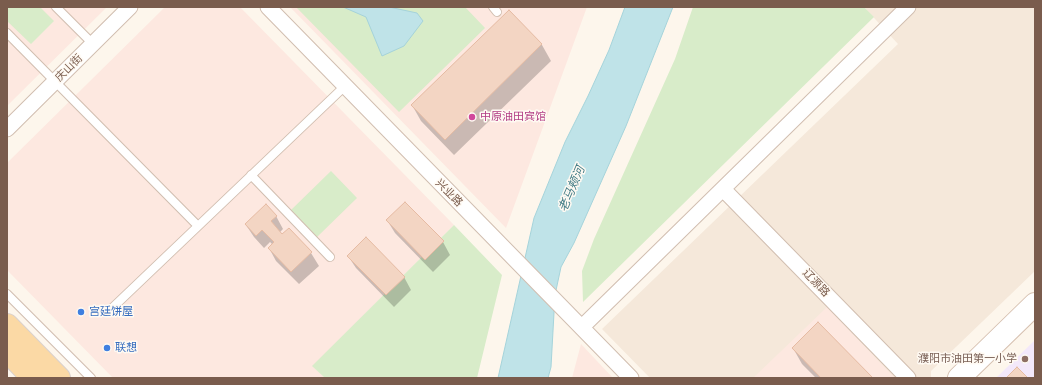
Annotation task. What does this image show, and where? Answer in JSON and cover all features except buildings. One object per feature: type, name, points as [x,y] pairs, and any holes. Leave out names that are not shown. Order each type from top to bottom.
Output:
[{"type":"main road","points":[[7,325],[59,378]]},
{"type":"main road","points":[[7,351],[33,378]]},
{"type":"street","name":"庆山街","points":[[7,129],[130,7]]},
{"type":"street","name":"兴业路","points":[[268,7],[631,378]]},
{"type":"street","points":[[582,327],[908,7]]},
{"type":"street","name":"辽源路","points":[[723,189],[908,378]]},
{"type":"street","points":[[959,378],[1035,304]]},
{"type":"lane","points":[[56,7],[93,44]]},
{"type":"lane","points":[[7,32],[198,226]]},
{"type":"lane","points":[[108,312],[345,86]]},
{"type":"lane","points":[[252,175],[330,257]]},
{"type":"lane","points":[[7,294],[91,378]]},
{"type":"shaded area","points":[[7,7],[107,7],[7,106]]},
{"type":"shaded area","points":[[165,7],[240,7],[454,225],[313,366],[325,378],[113,378],[7,270],[7,163]]},
{"type":"shaded area","name":"中原油田宾馆","points":[[290,7],[587,7],[506,228]]},
{"type":"shaded area","points":[[864,7],[1035,7],[1035,271],[931,371],[931,378],[650,378],[602,329],[898,44]]},
{"type":"shaded area","points":[[827,307],[895,378],[753,378]]},
{"type":"shaded area","name":"濮阳市油田第一小学","points":[[1035,340],[1035,378],[996,378]]},
{"type":"shaded area","points":[[581,344],[613,378],[572,378]]},
{"type":"green space","points":[[7,7],[40,7],[54,21],[31,44],[7,21]]},
{"type":"green space","points":[[296,7],[465,7],[485,28],[399,112]]},
{"type":"green space","points":[[693,7],[864,7],[874,17],[583,302],[582,271],[594,239],[675,59]]},
{"type":"green space","points":[[331,171],[357,198],[317,237],[291,210]]},
{"type":"green space","points":[[454,225],[502,275],[477,378],[325,378],[312,366]]},
{"type":"water","points":[[343,7],[389,7],[417,13],[423,21],[404,46],[382,56],[366,17]]},
{"type":"water","name":"老马颊河","points":[[625,7],[673,7],[626,126],[574,243],[561,267],[555,295],[551,367],[548,378],[498,378],[534,218],[565,142],[609,50]]},
{"type":"place","name":"中原油田宾馆","points":[[472,117]]},
{"type":"place","name":"宫廷饼屋","points":[[81,312]]},
{"type":"place","name":"联想","points":[[107,348]]},
{"type":"place","name":"濮阳市油田第一小学","points":[[1025,359]]}]
